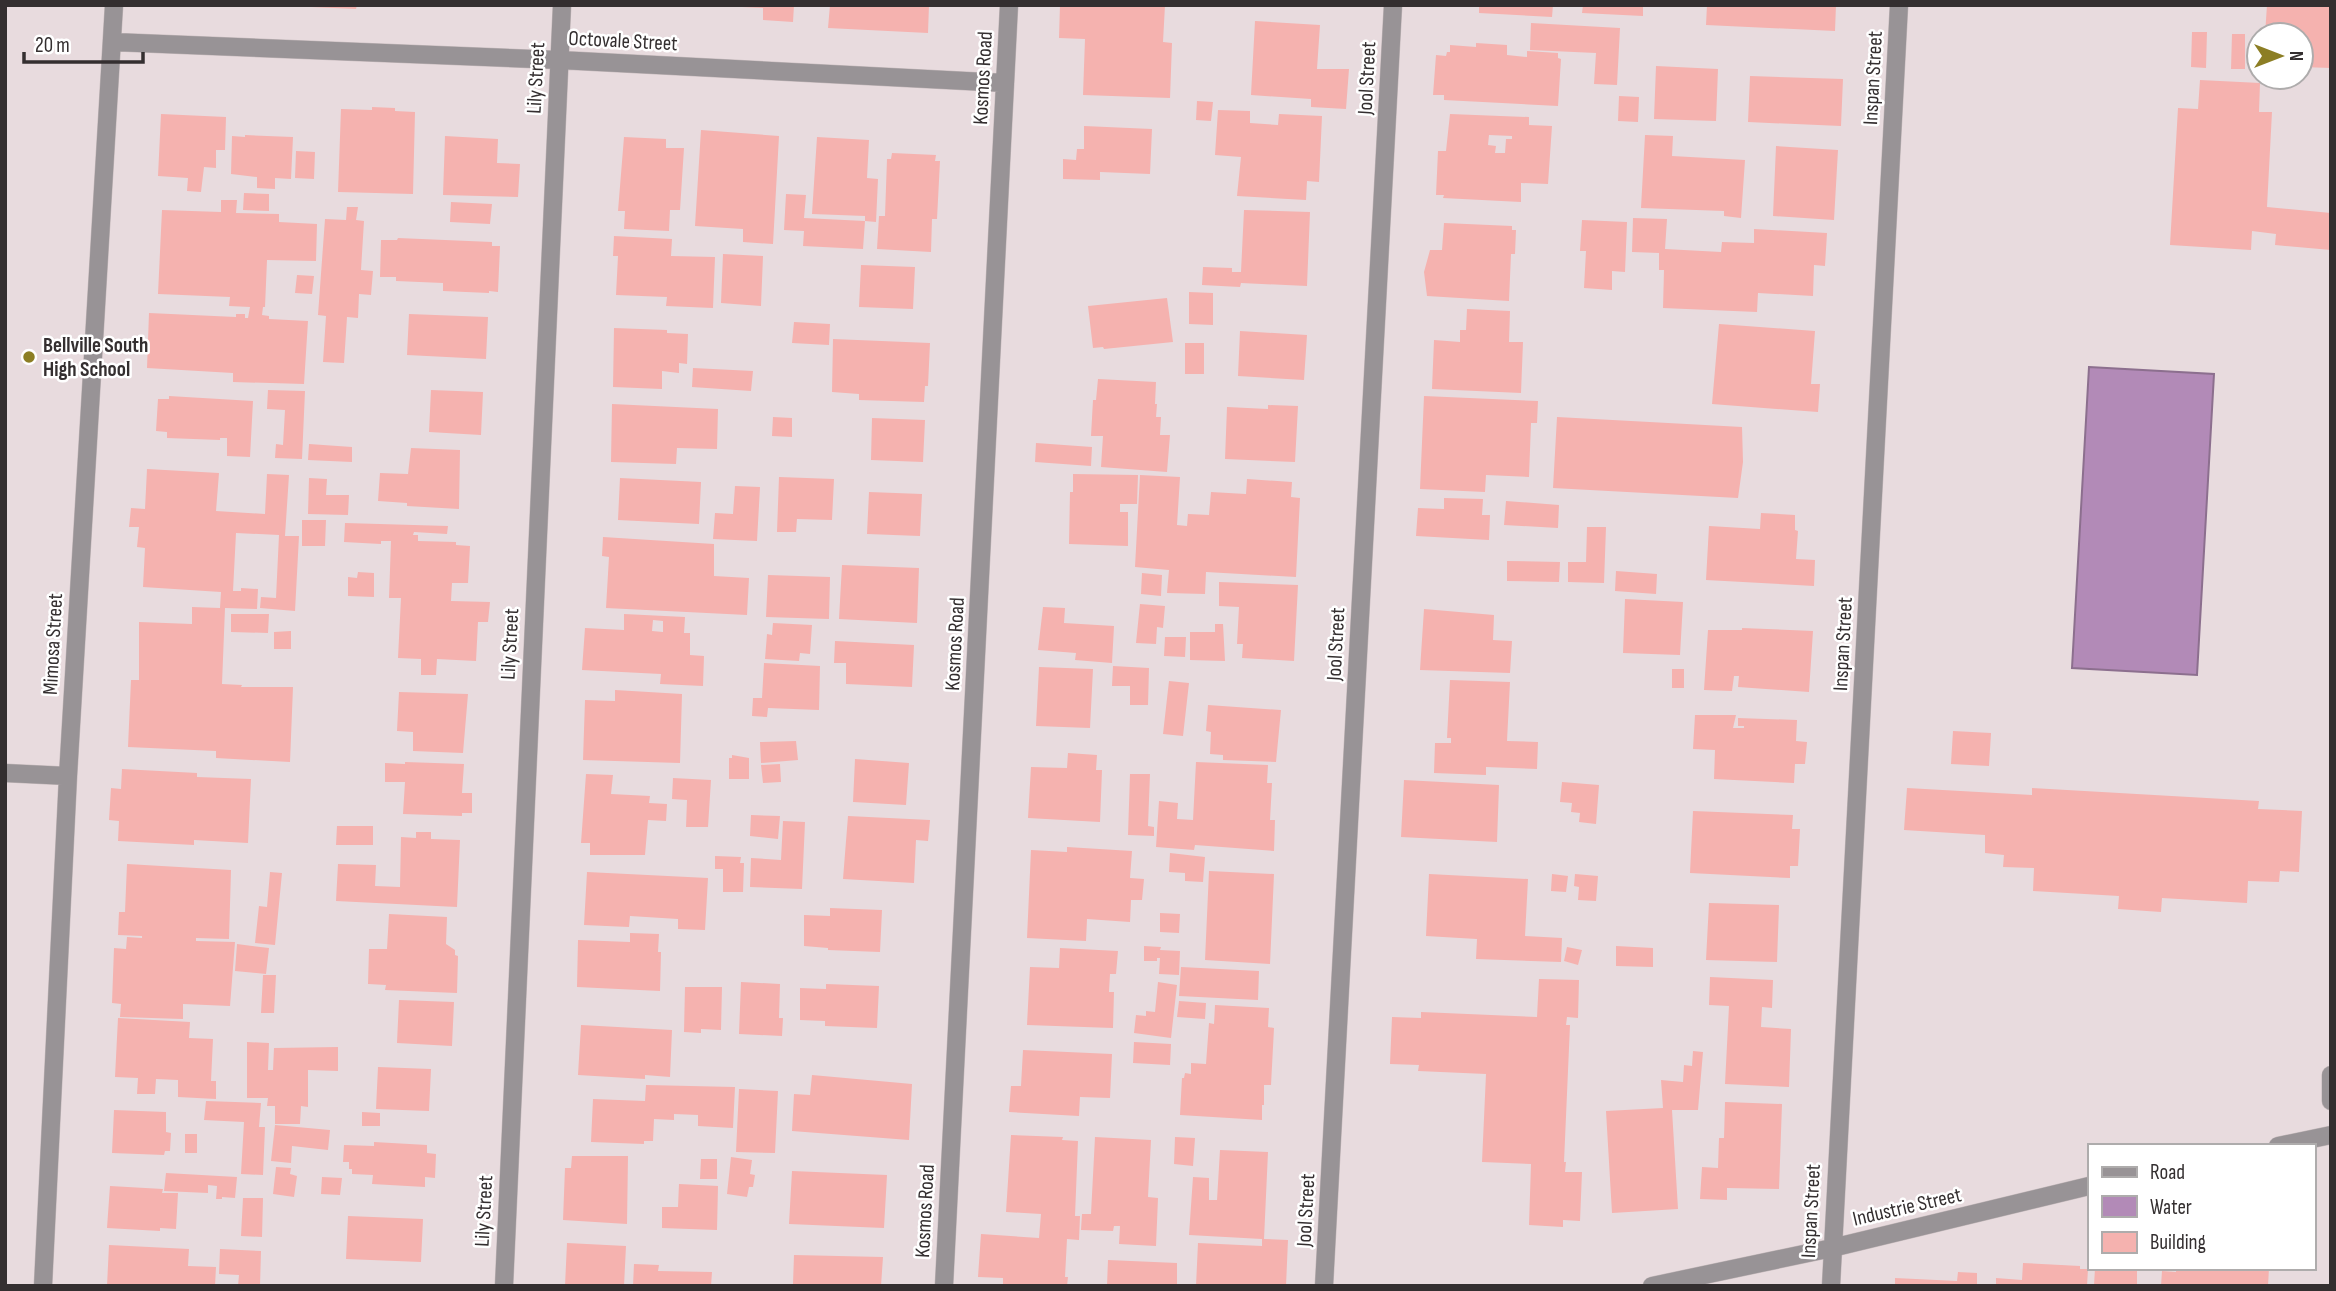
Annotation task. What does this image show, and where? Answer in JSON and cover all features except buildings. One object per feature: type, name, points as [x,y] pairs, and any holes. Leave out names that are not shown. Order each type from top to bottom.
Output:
[{"type":"street","name":"Mimosa Street","points":[[43,1286],[68,776],[114,5]]},
{"type":"street","name":"Lily Street","points":[[504,1286],[562,5]]},
{"type":"street","name":"Kosmos Road","points":[[944,1286],[1009,5]]},
{"type":"street","name":"Jool Street","points":[[1324,1286],[1393,5]]},
{"type":"street","name":"Inspan Street","points":[[1831,1286],[1899,5]]},
{"type":"street","name":"Octovale Street","points":[[113,42],[559,60],[1005,83]]},
{"type":"street","points":[[5,773],[68,776]]},
{"type":"street","points":[[2331,1075],[2331,1101]]},
{"type":"street","points":[[2288,1144],[2331,1135]]},
{"type":"street","name":"Industrie Street","points":[[1652,1286],[1832,1248],[2088,1186]]},
{"type":"water","points":[[2089,367],[2214,374],[2197,675],[2072,668]]},
{"type":"place","name":"Bellville South High School","points":[[29,357]]}]
